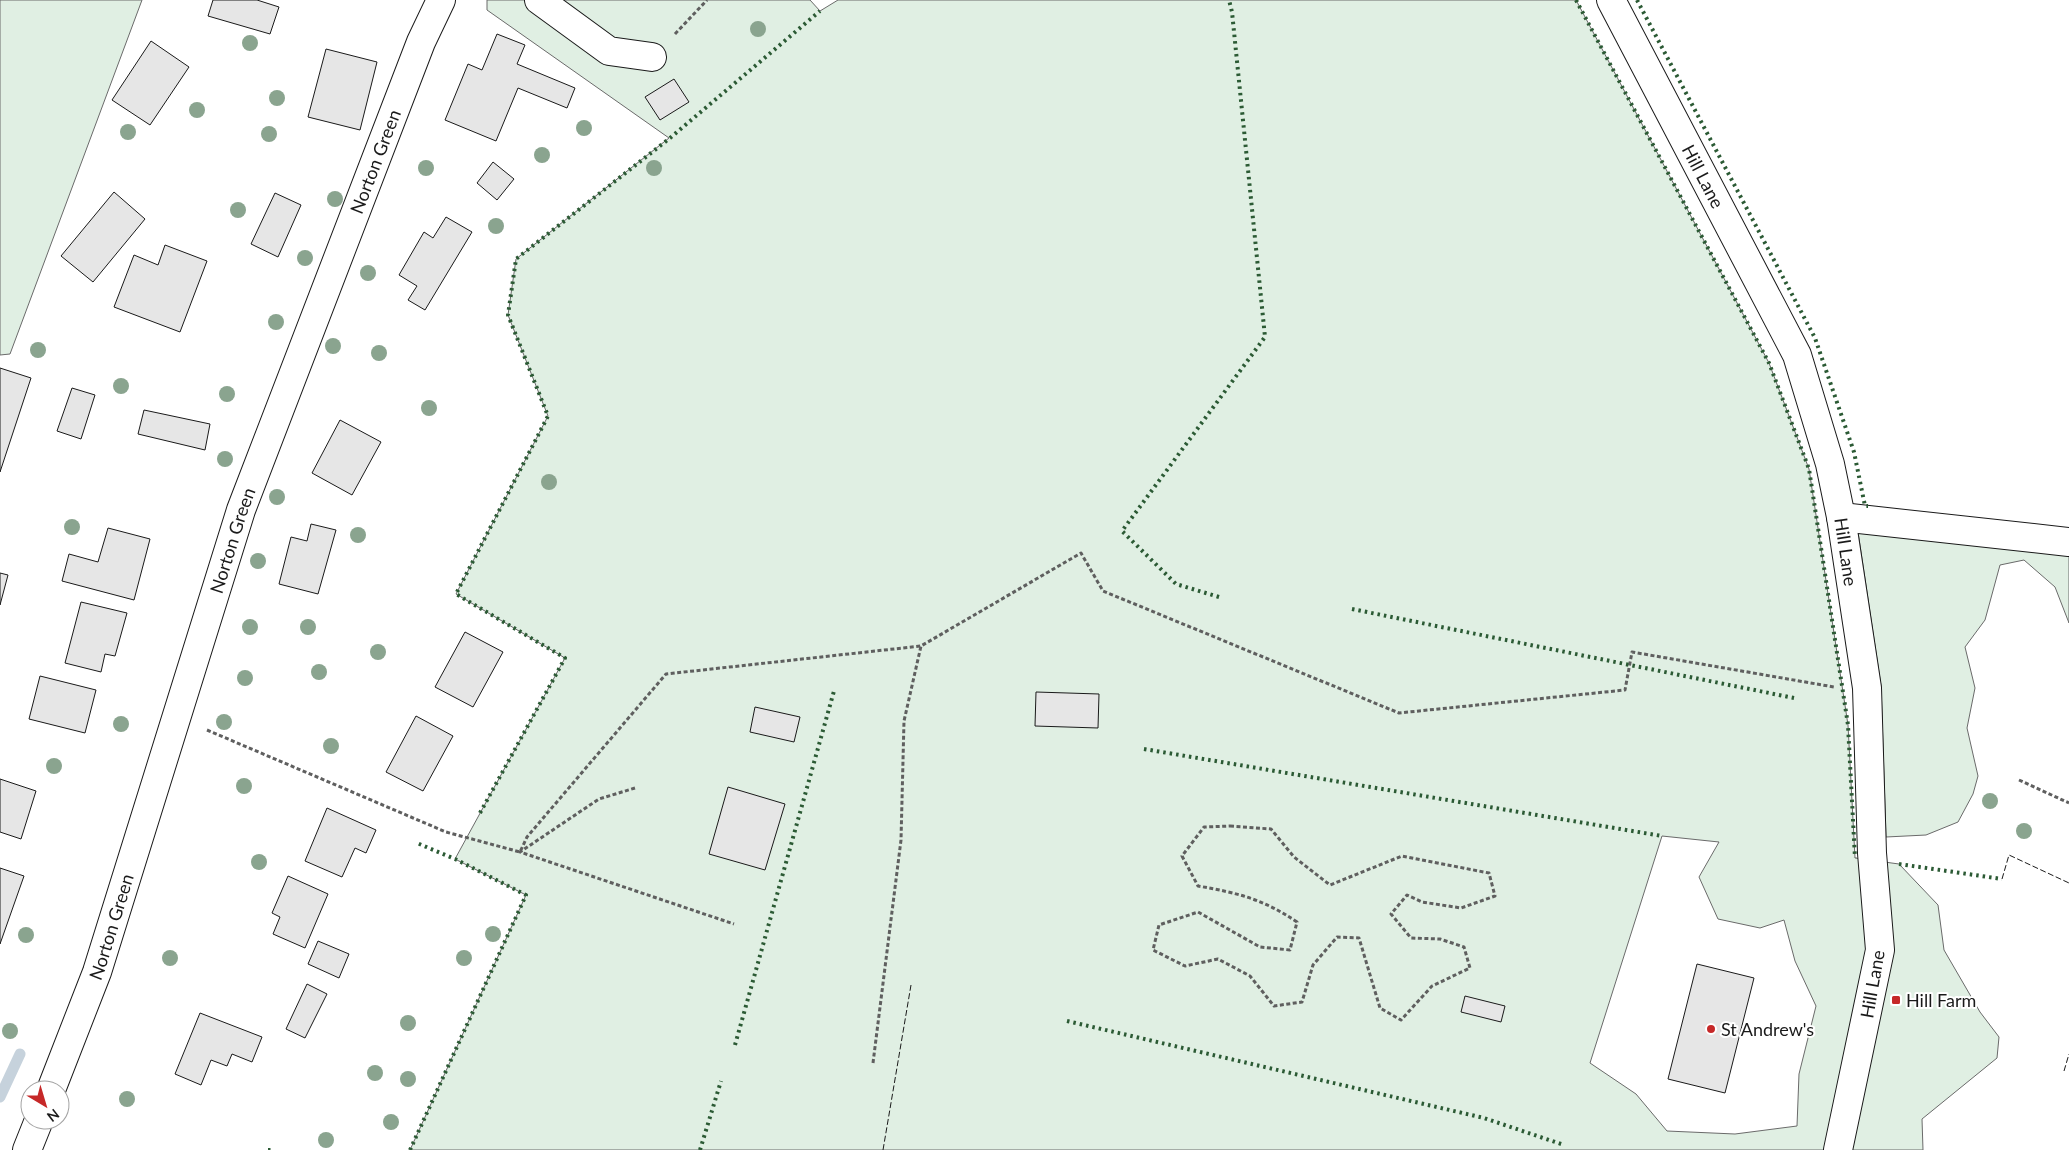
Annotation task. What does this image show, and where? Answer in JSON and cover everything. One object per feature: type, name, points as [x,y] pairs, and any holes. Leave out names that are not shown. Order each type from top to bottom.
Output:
[{"type":"main road","name":"Norton Green","points":[[55,1080],[96,972],[241,510],[421,42],[441,0]]},
{"type":"main road","points":[[539,0],[609,51],[652,57]]},
{"type":"main road","name":"Hill Lane","points":[[1611,0],[1797,355],[1830,464],[1841,517],[1867,688],[1872,852],[1880,950],[1838,1150]]},
{"type":"main road","points":[[1841,517],[2069,542]]},
{"type":"main road","points":[[27,1150],[35,1130]]},
{"type":"path","points":[[652,57],[707,0]]},
{"type":"path","points":[[520,852],[527,837],[666,674],[921,646],[1081,553],[1103,591],[1399,713],[1625,690],[1632,652],[1843,688],[1867,688]]},
{"type":"path","points":[[873,1064],[901,840],[904,721],[921,646]]},
{"type":"path","points":[[176,717],[446,832],[520,852],[734,924]]},
{"type":"path","points":[[2019,780],[2069,803]]},
{"type":"path","points":[[520,852],[599,799],[635,788]]},
{"type":"path","points":[[1204,827],[1238,827],[1272,829],[1294,857],[1330,885],[1402,856],[1489,873],[1495,896],[1461,908],[1422,902],[1407,895],[1391,914],[1411,938],[1440,939],[1464,947],[1470,968],[1432,986],[1401,1020],[1380,1008],[1359,938],[1337,937],[1313,965],[1302,1002],[1274,1006],[1250,976],[1218,960],[1185,966],[1153,950],[1159,925],[1198,912],[1260,947],[1290,950],[1297,922],[1272,906],[1237,893],[1198,886],[1182,856],[1204,827]]},
{"type":"green space","points":[[0,0],[142,0],[10,354],[0,355]]},
{"type":"green space","points":[[487,0],[810,0],[820,11],[838,0],[1576,0],[1769,363],[1809,469],[1848,725],[1855,858],[1899,864],[1938,905],[1944,950],[1980,1012],[1999,1037],[1997,1058],[1922,1119],[1923,1150],[410,1150],[526,895],[455,859],[565,658],[456,594],[548,416],[508,315],[516,259],[669,138],[487,10]],"holes":[[[1662,836],[1719,842],[1699,877],[1718,919],[1760,928],[1784,920],[1795,961],[1816,1006],[1799,1074],[1797,1126],[1735,1134],[1667,1131],[1636,1094],[1590,1063]]]},
{"type":"green space","points":[[1858,532],[2069,553],[2069,623],[2055,587],[2024,560],[2000,565],[1985,620],[1965,647],[1975,688],[1967,728],[1978,776],[1973,794],[1958,822],[1926,835],[1886,837],[1881,686]]},
{"type":"building","points":[[213,0],[257,0],[279,7],[270,34],[208,16]]},
{"type":"building","points":[[497,34],[525,45],[517,64],[575,88],[567,108],[518,88],[496,141],[445,120],[468,64],[482,70]]},
{"type":"building","points":[[151,41],[189,67],[150,125],[112,100]]},
{"type":"building","points":[[326,49],[377,62],[360,130],[308,117]]},
{"type":"building","points":[[674,79],[689,102],[660,120],[645,97]]},
{"type":"building","points":[[493,162],[514,179],[497,200],[477,183]]},
{"type":"building","points":[[114,192],[145,219],[93,282],[61,256]]},
{"type":"building","points":[[275,193],[301,205],[278,257],[251,244]]},
{"type":"building","points":[[446,217],[472,232],[425,310],[408,300],[417,286],[399,275],[424,232],[433,238]]},
{"type":"building","points":[[165,245],[207,261],[180,332],[114,307],[134,255],[158,265]]},
{"type":"building","points":[[0,368],[31,378],[0,472]]},
{"type":"building","points":[[72,388],[95,395],[81,439],[57,431]]},
{"type":"building","points":[[144,410],[210,424],[205,450],[138,434]]},
{"type":"building","points":[[340,420],[381,442],[352,495],[312,473]]},
{"type":"building","points":[[311,524],[336,530],[318,594],[279,584],[291,537],[307,541]]},
{"type":"building","points":[[108,528],[150,539],[134,600],[62,581],[69,554],[98,562]]},
{"type":"building","points":[[0,573],[8,575],[0,605]]},
{"type":"building","points":[[81,602],[127,613],[115,656],[105,654],[101,672],[65,663]]},
{"type":"building","points":[[465,632],[503,652],[473,707],[435,687]]},
{"type":"building","points":[[40,676],[96,690],[85,733],[29,719]]},
{"type":"building","points":[[1036,692],[1099,694],[1098,728],[1035,726]]},
{"type":"building","points":[[755,707],[800,717],[794,742],[750,732]]},
{"type":"building","points":[[416,716],[453,736],[423,791],[386,772]]},
{"type":"building","points":[[0,779],[36,791],[21,839],[0,832]]},
{"type":"building","points":[[728,787],[785,804],[765,870],[709,854]]},
{"type":"building","points":[[327,808],[376,830],[366,853],[355,848],[342,877],[305,861]]},
{"type":"building","points":[[0,868],[24,876],[0,944]]},
{"type":"building","points":[[288,876],[328,894],[305,948],[273,934],[280,917],[272,913]]},
{"type":"building","points":[[318,941],[349,954],[339,978],[308,964]]},
{"type":"building","name":"St Andrew's","points":[[1697,964],[1754,978],[1725,1093],[1668,1079]]},
{"type":"building","points":[[307,984],[327,994],[305,1038],[286,1029]]},
{"type":"building","points":[[1465,996],[1505,1006],[1501,1022],[1461,1012]]},
{"type":"building","points":[[200,1013],[262,1037],[252,1062],[232,1054],[227,1066],[211,1060],[201,1085],[175,1074]]},
{"type":"waterway","points":[[0,1097],[20,1054]]},
{"type":"hedge","points":[[1219,597],[1176,584],[1122,531],[1265,337],[1232,12],[1229,0]]},
{"type":"hedge","points":[[1576,0],[1769,363],[1809,469],[1848,725],[1855,858]]},
{"type":"hedge","points":[[1637,0],[1815,338],[1854,452],[1865,506],[1868,506]]},
{"type":"hedge","points":[[480,813],[565,658],[456,594],[548,416],[508,315],[516,259],[670,138],[820,11]]},
{"type":"hedge","points":[[1352,609],[1794,698]]},
{"type":"hedge","points":[[735,1045],[834,691]]},
{"type":"hedge","points":[[1144,749],[1662,836]]},
{"type":"hedge","points":[[410,1150],[526,895],[455,859],[417,843]]},
{"type":"hedge","points":[[1899,864],[2002,879]]},
{"type":"hedge","points":[[1067,1021],[1484,1118],[1564,1145]]},
{"type":"hedge","points":[[700,1150],[721,1081]]},
{"type":"hedge","points":[[268,1150],[273,1150]]},
{"type":"fence","points":[[2002,879],[2009,855],[2069,883]]},
{"type":"fence","points":[[883,1150],[911,985]]},
{"type":"fence","points":[[2064,1071],[2069,1054]]},
{"type":"place","name":"Hill Farm","points":[[1896,1000]]},
{"type":"place","name":"St Andrew's","points":[[1711,1029]]}]
